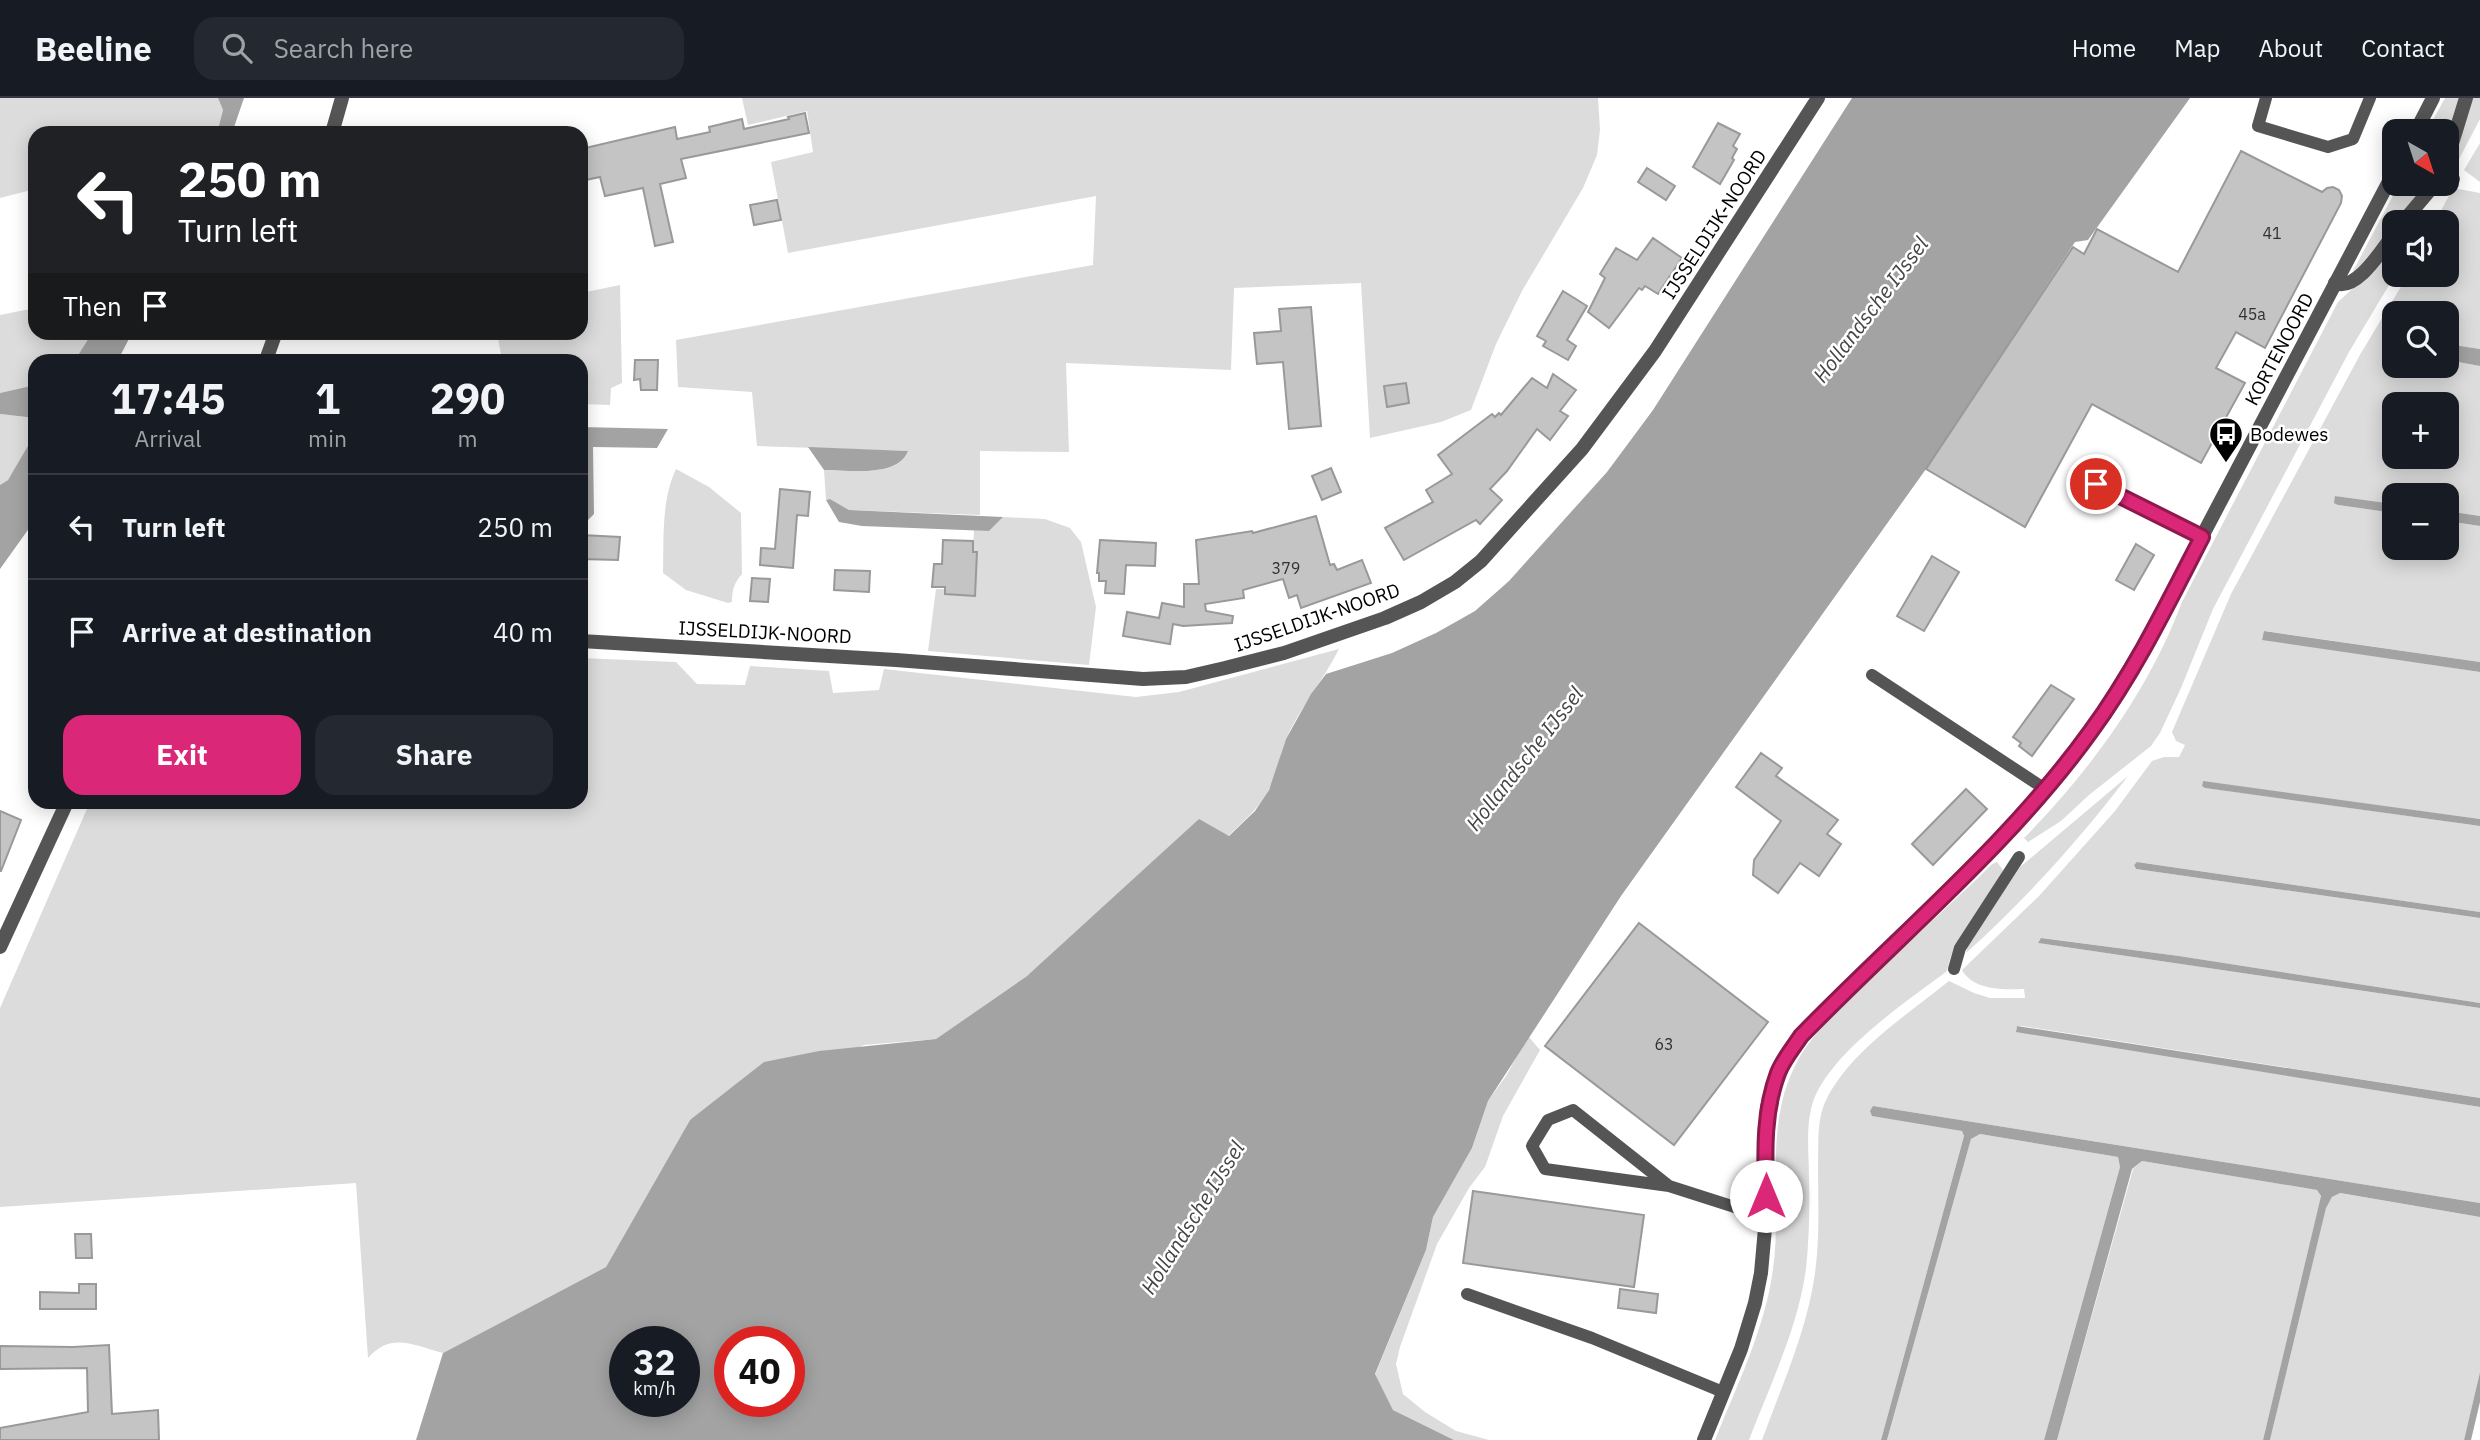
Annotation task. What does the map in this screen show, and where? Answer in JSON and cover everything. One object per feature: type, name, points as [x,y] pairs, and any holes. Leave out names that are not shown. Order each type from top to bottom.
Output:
[{"type":"street","points":[[334,126],[342,98]]},
{"type":"street","name":"IJSSELDIJK-NOORD","points":[[588,640],[1143,679],[1186,677],[1225,668],[1284,653],[1385,618],[1421,602],[1455,582],[1481,561],[1582,449],[1655,351],[1818,98]]},
{"type":"street","points":[[2422,119],[2433,98]]},
{"type":"street","points":[[2459,121],[2466,98]]},
{"type":"street","name":"KORTENOORD","points":[[1704,1440],[1741,1349],[1755,1303],[1761,1273],[1766,1217],[1767,1107],[1779,1070],[1801,1036],[2001,840],[2091,732],[2122,684],[2202,537],[2382,195]]},
{"type":"street","points":[[2413,210],[2425,196]]},
{"type":"street","points":[[2335,283],[2350,284],[2382,249]]},
{"type":"street","points":[[0,947],[63,809]]},
{"type":"lane","points":[[2266,98],[2258,126],[2328,147],[2353,139],[2370,98]]},
{"type":"lane","points":[[2096,484],[2202,537]]},
{"type":"lane","points":[[1872,675],[2045,789]]},
{"type":"lane","points":[[1954,969],[1960,948],[2019,857]]},
{"type":"lane","points":[[1669,1186],[1573,1110],[1548,1120],[1532,1146],[1545,1170],[1669,1186],[1766,1217]]},
{"type":"lane","points":[[1467,1294],[1592,1338],[1723,1392]]},
{"type":"shaded area","points":[[0,98],[218,98],[223,110],[219,126],[28,126],[28,191],[0,198]]},
{"type":"shaded area","points":[[742,98],[1598,98],[1600,130],[1597,155],[1583,188],[1522,291],[1496,344],[1471,410],[1441,422],[1370,438],[1361,283],[1234,288],[1231,370],[1066,363],[1069,452],[980,451],[980,515],[849,510],[830,499],[826,500],[824,470],[884,469],[903,460],[908,451],[757,446],[752,392],[678,387],[676,340],[1093,265],[1096,196],[788,253],[771,162],[813,152],[807,111],[748,125]]},
{"type":"shaded area","points":[[2445,98],[2460,98],[2454,119],[2434,119]]},
{"type":"shaded area","points":[[2471,98],[2480,98],[2480,119],[2459,159],[2459,143]]},
{"type":"shaded area","points":[[2480,143],[2480,182],[2464,170]]},
{"type":"shaded area","points":[[2459,189],[2480,193],[2480,349],[2459,346],[2459,301],[2392,301],[2401,287],[2459,287],[2459,210],[2441,210],[2449,196],[2459,196]]},
{"type":"shaded area","points":[[2393,196],[2418,196],[2406,210],[2385,210]]},
{"type":"shaded area","points":[[2382,216],[2382,241],[2366,262],[2352,273]]},
{"type":"shaded area","points":[[2382,257],[2382,287],[2388,287],[2349,352],[2213,609],[2160,733],[2151,746],[2061,821],[2028,842],[2024,838],[2095,757],[2135,697],[2338,302]]},
{"type":"shaded area","points":[[620,285],[622,383],[611,388],[610,405],[588,404],[588,354],[501,354],[498,340],[588,340],[588,292]]},
{"type":"shaded area","points":[[28,309],[28,340],[88,340],[79,354],[28,354],[28,387],[0,393],[0,315]]},
{"type":"shaded area","points":[[2382,318],[2382,378],[2459,378],[2459,362],[2480,366],[2480,516],[2459,513],[2459,483],[2382,483],[2382,502],[2335,496],[2338,505],[2382,511],[2382,560],[2459,560],[2459,523],[2480,526],[2480,662],[2265,631],[2262,639],[2480,672],[2480,819],[2202,782],[2206,788],[2480,826],[2480,912],[2138,862],[2134,865],[2136,869],[2480,918],[2480,1003],[2179,956],[2042,938],[2038,943],[2480,1008],[2480,1098],[2022,1026],[2017,1026],[2016,1031],[2480,1107],[2480,1203],[1873,1106],[1962,1131],[1964,1136],[1881,1440],[1762,1440],[1793,1358],[1811,1295],[1818,1246],[1819,1132],[1821,1114],[1827,1098],[1838,1080],[1866,1048],[1949,981],[1990,998],[2025,998],[2024,989],[1998,989],[1981,985],[1973,982],[1962,970],[2039,896],[2115,811],[2152,761],[2164,757],[2179,757],[2185,745],[2176,741],[2172,732],[2231,594]]},
{"type":"shaded area","points":[[0,414],[28,417],[28,449],[8,480],[0,485]]},
{"type":"shaded area","points":[[676,469],[709,487],[741,513],[742,574],[734,587],[732,602],[686,590],[663,573],[666,507]]},
{"type":"shaded area","points":[[1003,517],[1045,519],[1070,528],[1081,542],[1096,607],[1089,665],[928,651],[936,589],[971,590],[974,530],[989,531]]},
{"type":"shaded area","points":[[1339,649],[1292,727],[1274,779],[1264,798],[1228,836],[936,1039],[864,1045],[690,1120],[606,1267],[443,1353],[412,1344],[394,1343],[385,1345],[368,1358],[356,1183],[0,1207],[0,1008],[87,809],[588,809],[588,658],[676,662],[697,684],[745,685],[750,666],[829,671],[833,693],[879,690],[884,669],[1136,697],[1179,692]]},
{"type":"shaded area","points":[[2128,776],[2051,868],[2010,912],[1966,953],[1968,944],[2020,867]]},
{"type":"shaded area","points":[[1997,862],[2003,870],[1957,944],[1947,971],[1892,1012],[1854,1045],[1837,1063],[1814,1099],[1808,1128],[1807,1258],[1797,1313],[1749,1440],[1715,1440],[1749,1356],[1769,1291],[1775,1243],[1780,1110],[1798,1060],[1818,1031],[1876,972]]},
{"type":"shaded area","points":[[1528,1036],[1540,1050],[1503,1116],[1485,1167],[1469,1188],[1437,1244],[1396,1364],[1403,1394],[1425,1412],[1456,1431],[1489,1440],[1454,1440],[1393,1410],[1375,1375],[1426,1250],[1433,1217],[1472,1148],[1488,1101],[1506,1076]]},
{"type":"shaded area","points":[[1980,1134],[2118,1157],[2120,1167],[2044,1440],[1887,1440],[1971,1139]]},
{"type":"shaded area","points":[[2142,1161],[2318,1190],[2321,1197],[2263,1440],[2057,1440],[2133,1169]]},
{"type":"shaded area","points":[[2339,1193],[2480,1217],[2480,1372],[2464,1440],[2270,1440],[2326,1207],[2332,1197]]},
{"type":"water","points":[[218,98],[244,98],[234,126],[219,126],[223,110]]},
{"type":"water","name":"Hollandsche IJssel","points":[[1852,98],[2190,98],[2088,240],[2075,242],[1926,469],[1621,896],[1488,1101],[1472,1148],[1433,1217],[1426,1250],[1375,1374],[1393,1410],[1454,1440],[416,1440],[443,1353],[606,1267],[690,1120],[764,1062],[819,1051],[936,1039],[1027,976],[1199,819],[1229,836],[1255,811],[1269,790],[1286,739],[1311,694],[1326,674],[1392,653],[1475,611],[1509,581],[1607,472],[1653,410]]},
{"type":"water","points":[[87,340],[128,340],[121,354],[79,354]]},
{"type":"water","points":[[2459,346],[2480,349],[2480,366],[2459,362]]},
{"type":"water","points":[[28,387],[28,417],[0,414],[0,393]]},
{"type":"water","points":[[588,427],[668,429],[657,448],[593,447],[594,514],[588,520]]},
{"type":"water","points":[[28,446],[28,530],[0,569],[0,485],[8,480]]},
{"type":"water","points":[[808,447],[908,451],[903,460],[883,469],[824,470]]},
{"type":"water","points":[[2335,496],[2382,502],[2382,511],[2338,505],[2334,503]]},
{"type":"water","points":[[830,499],[849,510],[1003,517],[989,531],[862,526],[839,522],[826,500]]},
{"type":"water","points":[[2459,513],[2480,516],[2480,526],[2459,523]]},
{"type":"water","points":[[2264,631],[2480,662],[2480,672],[2262,640]]},
{"type":"water","points":[[2203,781],[2480,819],[2480,826],[2205,788],[2202,786]]},
{"type":"water","points":[[2137,862],[2480,912],[2480,918],[2136,869],[2134,865]]},
{"type":"water","points":[[2041,938],[2179,956],[2480,1003],[2480,1008],[2038,943]]},
{"type":"water","points":[[2017,1026],[2480,1098],[2480,1107],[2016,1032]]},
{"type":"water","points":[[1873,1106],[2480,1203],[2480,1217],[2340,1193],[2332,1197],[2326,1208],[2270,1440],[2263,1440],[2321,1196],[2317,1190],[2142,1161],[2132,1169],[2057,1440],[2044,1440],[2120,1167],[2118,1157],[1980,1134],[1971,1139],[1887,1440],[1881,1440],[1964,1136],[1962,1131],[1872,1116],[1870,1111]]},
{"type":"water","points":[[2480,1372],[2480,1402],[2471,1440],[2464,1440]]},
{"type":"building","points":[[805,113],[809,133],[681,159],[686,178],[660,184],[673,242],[655,246],[643,188],[605,196],[600,177],[588,180],[588,147],[675,127],[677,139],[710,132],[709,127],[742,119],[744,129],[789,119],[788,117]]},
{"type":"building","points":[[1718,123],[1740,134],[1733,146],[1737,149],[1732,158],[1734,160],[1720,184],[1693,167]]},
{"type":"building","points":[[2241,151],[2322,192],[2333,187],[2339,190],[2342,196],[2341,203],[2265,348],[2236,332],[2216,368],[2245,383],[2201,463],[2092,404],[2025,527],[1926,469],[2073,247],[2084,254],[2097,229],[2178,272]]},
{"type":"building","points":[[1647,168],[1675,186],[1666,200],[1638,182]]},
{"type":"building","points":[[777,200],[781,220],[754,225],[750,205]]},
{"type":"building","points":[[1653,238],[1682,258],[1658,294],[1645,286],[1642,290],[1639,288],[1609,328],[1588,312],[1605,278],[1600,274],[1616,248],[1637,260]]},
{"type":"building","points":[[1563,291],[1587,306],[1567,340],[1576,346],[1568,360],[1543,346],[1546,341],[1537,336]]},
{"type":"building","points":[[1311,307],[1321,426],[1289,429],[1283,362],[1257,364],[1254,333],[1281,331],[1279,309]]},
{"type":"building","points":[[635,360],[658,360],[657,390],[641,390],[640,379],[634,380]]},
{"type":"building","points":[[1553,374],[1576,390],[1560,411],[1568,416],[1550,440],[1537,429],[1507,471],[1490,489],[1502,500],[1480,524],[1476,520],[1404,560],[1385,528],[1433,502],[1426,490],[1452,474],[1438,455],[1492,414],[1495,417],[1499,413],[1501,415],[1532,378],[1547,388]]},
{"type":"building","points":[[1406,383],[1409,403],[1387,407],[1384,386]]},
{"type":"building","points":[[1331,468],[1341,492],[1322,500],[1312,476]]},
{"type":"building","points":[[780,489],[810,492],[808,516],[797,515],[793,568],[760,565],[761,548],[775,549]]},
{"type":"building","points":[[1316,516],[1330,565],[1334,564],[1337,570],[1362,560],[1371,583],[1301,608],[1297,595],[1289,598],[1283,579],[1243,590],[1244,598],[1205,604],[1206,611],[1233,616],[1232,623],[1183,626],[1173,624],[1170,644],[1123,636],[1127,612],[1159,618],[1162,603],[1184,607],[1184,584],[1199,584],[1196,540],[1252,531],[1253,533]]},
{"type":"building","points":[[588,535],[620,537],[618,560],[588,559]]},
{"type":"building","points":[[943,540],[973,541],[973,552],[977,552],[975,596],[945,594],[945,587],[932,587],[934,564],[942,564]]},
{"type":"building","points":[[1100,540],[1156,543],[1155,566],[1126,565],[1124,594],[1105,593],[1106,581],[1099,581],[1097,573]]},
{"type":"building","points":[[2136,544],[2154,555],[2134,590],[2116,580]]},
{"type":"building","points":[[1932,556],[1959,572],[1924,631],[1897,616]]},
{"type":"building","points":[[835,570],[870,571],[869,592],[834,590]]},
{"type":"building","points":[[752,578],[770,579],[768,602],[750,601]]},
{"type":"building","points":[[2051,685],[2074,699],[2032,756],[2019,746],[2021,743],[2013,737]]},
{"type":"building","points":[[1761,753],[1782,768],[1776,776],[1838,820],[1827,834],[1841,844],[1819,876],[1800,863],[1778,893],[1753,875],[1754,860],[1781,821],[1736,787]]},
{"type":"building","points":[[1966,789],[1987,809],[1933,865],[1912,844]]},
{"type":"building","points":[[0,811],[21,820],[1,871],[0,871]]},
{"type":"building","points":[[1639,923],[1768,1022],[1674,1145],[1545,1046]]},
{"type":"building","points":[[1473,1191],[1644,1215],[1634,1287],[1463,1263]]},
{"type":"building","points":[[75,1234],[91,1234],[92,1258],[76,1258]]},
{"type":"building","points":[[79,1284],[96,1284],[96,1309],[40,1309],[40,1292],[79,1293]]},
{"type":"building","points":[[1620,1289],[1658,1294],[1656,1313],[1618,1308]]},
{"type":"building","points":[[109,1345],[112,1414],[158,1410],[159,1440],[0,1440],[0,1428],[88,1412],[87,1368],[0,1369],[0,1346]]},
{"type":"place","name":"Bodewes","points":[[2226,464]]},
{"type":"route","points":[[1766,1196],[1767,1107],[1779,1070],[1801,1036],[2001,840],[2091,732],[2148,639],[2202,537],[2096,484]]}]
